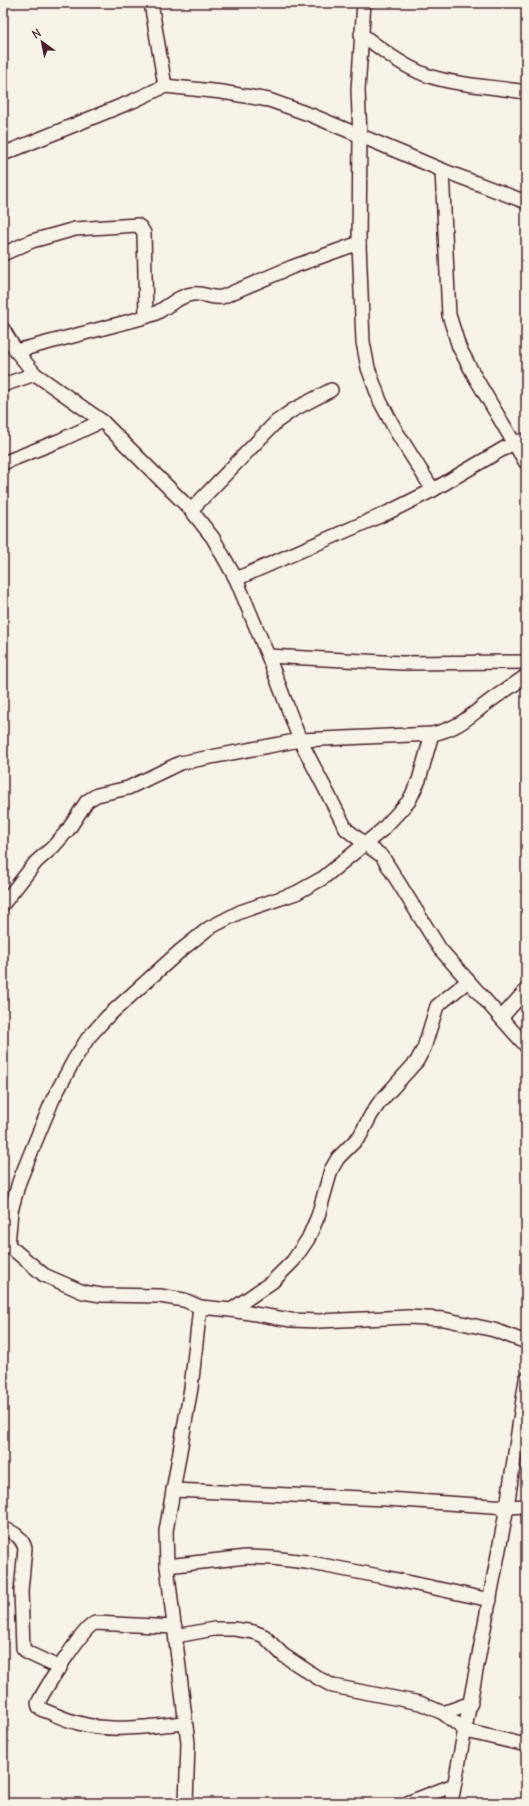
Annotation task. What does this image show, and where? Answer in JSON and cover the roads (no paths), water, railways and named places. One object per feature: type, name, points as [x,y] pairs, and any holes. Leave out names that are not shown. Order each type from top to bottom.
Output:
[{"type":"street","points":[[152,3],[165,86]]},
{"type":"street","points":[[364,3],[358,90],[360,136],[359,243],[362,342],[368,368],[380,401],[433,490]]},
{"type":"street","points":[[361,34],[395,58],[426,75],[447,80],[526,92]]},
{"type":"street","points":[[3,154],[133,101],[165,86],[222,92],[269,100],[312,115],[442,170],[526,202]]},
{"type":"street","points":[[442,170],[449,315],[459,347],[472,371],[520,441],[526,463]]},
{"type":"street","points":[[3,254],[32,241],[75,229],[137,225],[144,233],[146,316]]},
{"type":"street","points":[[16,351],[146,316],[155,313],[189,294],[201,293],[214,299],[222,297],[292,267],[359,243]]},
{"type":"street","points":[[3,330],[16,351],[35,374],[102,421],[191,510],[213,538],[236,578],[300,740],[346,829],[382,856],[440,949],[526,1046]]},
{"type":"street","points":[[3,384],[35,374]]},
{"type":"street","points":[[191,510],[276,422],[293,410],[331,390]]},
{"type":"street","points":[[3,462],[61,440],[102,421]]},
{"type":"street","points":[[236,578],[388,512],[433,490],[520,441]]},
{"type":"street","points":[[268,656],[402,663],[526,662]]},
{"type":"street","points":[[3,904],[36,862],[53,847],[68,830],[87,801],[97,795],[128,788],[180,763],[300,740],[432,734],[448,731],[461,724],[490,701],[526,676]]},
{"type":"street","points":[[432,734],[419,780],[409,801],[382,830],[323,878],[296,893],[240,912],[209,928],[180,951],[107,1017],[88,1038],[74,1060],[54,1099],[25,1168],[11,1211],[5,1244],[44,1275],[83,1292],[101,1295],[160,1296],[184,1300],[200,1307],[231,1310],[259,1316],[291,1320],[320,1321],[408,1317],[444,1319],[494,1330],[526,1342]]},
{"type":"street","points":[[346,829],[347,857]]},
{"type":"street","points":[[382,830],[382,856]]},
{"type":"street","points":[[231,1310],[272,1282],[293,1261],[308,1239],[326,1190],[331,1170],[338,1158],[360,1136],[379,1103],[417,1061],[424,1048],[437,1006],[468,981]]},
{"type":"street","points":[[501,1018],[526,990]]},
{"type":"street","points":[[186,1803],[188,1767],[185,1723],[167,1566],[166,1530],[191,1388],[200,1307]]},
{"type":"street","points":[[451,1803],[466,1731],[507,1506],[526,1379]]},
{"type":"street","points":[[173,1490],[526,1506]]},
{"type":"street","points":[[3,1528],[16,1534],[23,1541],[25,1548],[21,1591],[23,1648],[28,1653],[60,1668]]},
{"type":"street","points":[[167,1566],[246,1557],[272,1558],[306,1562],[490,1600]]},
{"type":"street","points":[[185,1723],[148,1727],[100,1728],[77,1723],[43,1710],[39,1707],[38,1703],[79,1638],[91,1624],[95,1622],[175,1631],[234,1629],[254,1632],[264,1636],[283,1655],[333,1686],[420,1703],[443,1713],[466,1731],[526,1745]]},
{"type":"street","points":[[443,1713],[471,1703]]},
{"type":"street","points":[[407,1803],[454,1785]]}]
